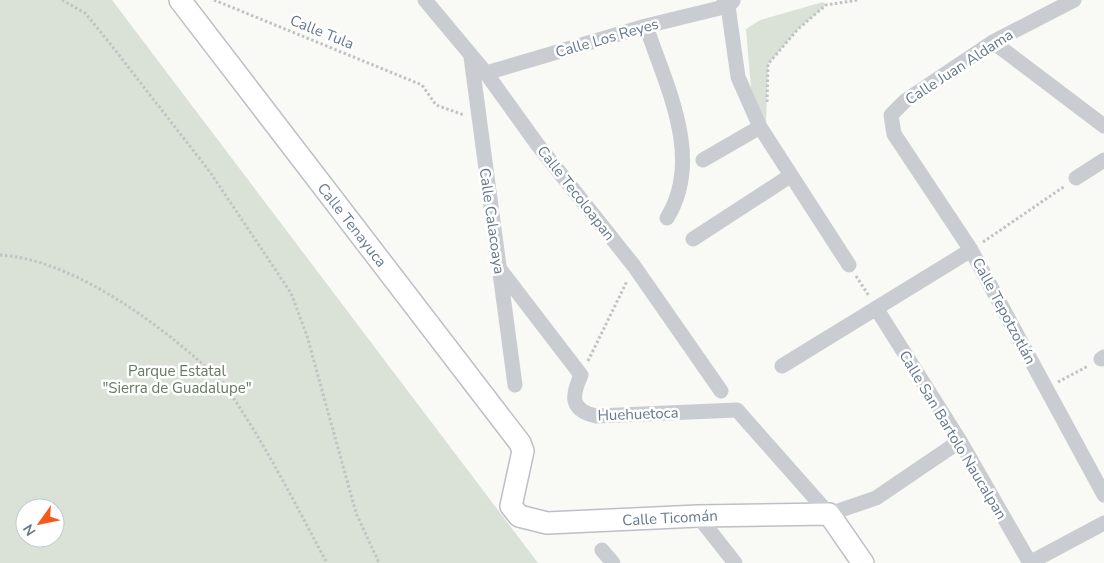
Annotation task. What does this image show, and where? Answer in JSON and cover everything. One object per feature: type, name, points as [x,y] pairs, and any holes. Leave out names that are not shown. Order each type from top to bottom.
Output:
[{"type":"street","name":"Calle Tenayuca","points":[[180,0],[520,443],[523,451],[512,497],[511,506],[514,511]]},
{"type":"street","name":"Calle Tecoloapan","points":[[425,0],[486,73],[537,144],[634,266],[721,391]]},
{"type":"street","name":"Calle Juan Aldama","points":[[894,134],[891,115],[896,109],[993,42],[1074,0]]},
{"type":"street","points":[[729,2],[734,61],[738,77],[760,127],[849,265]]},
{"type":"street","name":"Calle Los Reyes","points":[[486,73],[729,2]]},
{"type":"street","points":[[646,26],[682,138],[682,170],[674,207],[666,218]]},
{"type":"street","points":[[993,42],[1104,126]]},
{"type":"street","name":"Calle Calacoaya","points":[[471,57],[498,268],[516,385]]},
{"type":"street","points":[[703,160],[760,127]]},
{"type":"street","name":"Calle Tepotzotlán","points":[[894,134],[971,250],[1104,495]]},
{"type":"street","points":[[1076,178],[1104,160]]},
{"type":"street","points":[[693,239],[790,176]]},
{"type":"street","points":[[782,366],[971,250]]},
{"type":"street","points":[[498,268],[581,375]]},
{"type":"street","name":"Calle San Bartolo Naucalpan","points":[[876,308],[960,441],[1030,563]]},
{"type":"street","name":"Huehuetoca","points":[[581,375],[575,388],[574,401],[582,412],[589,415],[737,410],[829,514]]},
{"type":"street","points":[[863,563],[829,514],[876,498],[960,441]]},
{"type":"street","name":"Calle Ticomán","points":[[514,511],[527,519],[548,523],[698,516],[829,514]]},
{"type":"street","points":[[698,516],[734,563]]},
{"type":"street","points":[[1030,563],[1104,523]]},
{"type":"street","points":[[602,550],[612,563]]},
{"type":"path","points":[[62,0],[85,13],[108,41],[210,172],[291,293],[307,336],[356,513],[379,563]]},
{"type":"path","name":"Calle Tula","points":[[214,0],[422,85],[436,105],[478,119]]},
{"type":"path","points":[[760,127],[766,123],[768,64],[798,29],[826,6],[858,0]]},
{"type":"path","points":[[971,250],[1076,178]]},
{"type":"path","points":[[0,256],[33,261],[89,282],[174,339],[224,384],[281,478],[327,563]]},
{"type":"path","points":[[849,265],[876,308]]},
{"type":"path","points":[[581,375],[634,266]]},
{"type":"path","points":[[1046,388],[1103,358]]},
{"type":"green space","name":"Parque Estatal \"Sierra de Guadalupe\"","points":[[0,0],[112,0],[538,563],[0,563]]},
{"type":"green space","points":[[823,2],[826,5],[798,29],[768,64],[766,123],[751,88],[746,29],[760,20]]}]
